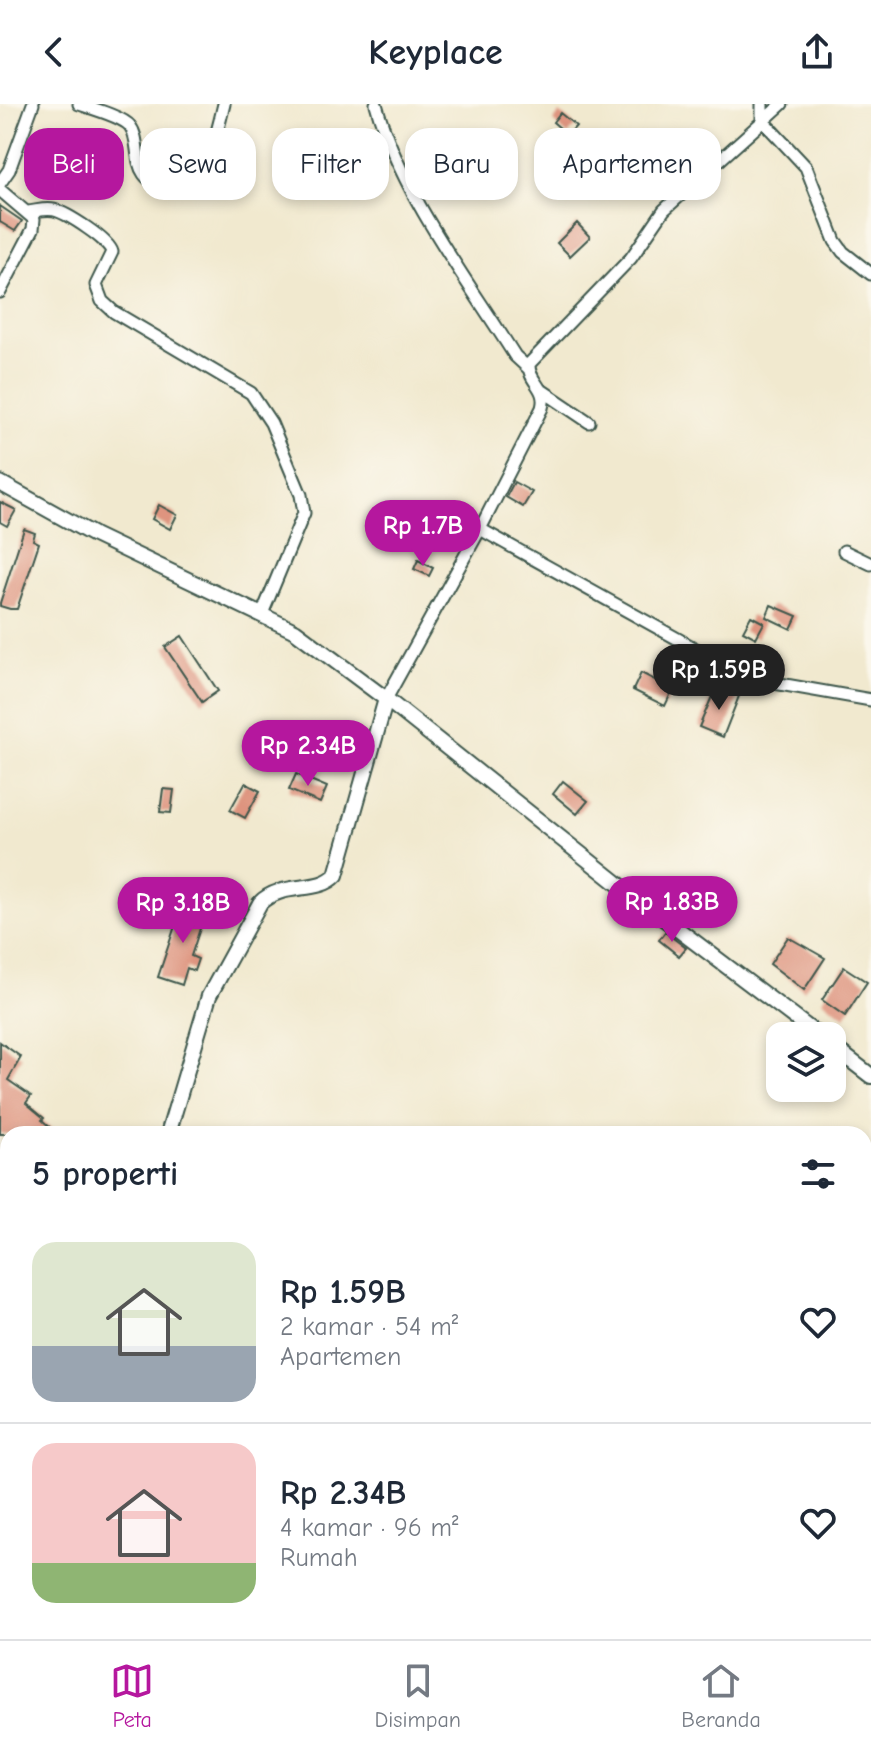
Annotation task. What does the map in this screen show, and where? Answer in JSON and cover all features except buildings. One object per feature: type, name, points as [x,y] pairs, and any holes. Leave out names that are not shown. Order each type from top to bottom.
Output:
[{"type":"street","points":[[0,183],[9,170],[33,104]]},
{"type":"street","points":[[79,104],[132,127],[145,175],[163,188],[171,189],[188,182],[207,162],[224,104]]},
{"type":"street","points":[[170,1126],[209,996],[260,903],[279,890],[326,882],[336,875],[386,699],[480,529],[545,399],[543,391],[528,368],[515,356],[408,184],[387,142],[376,104]]},
{"type":"street","points":[[762,104],[762,120],[806,167],[843,252],[871,274]]},
{"type":"street","points":[[528,368],[631,258],[664,210],[782,104]]},
{"type":"street","points":[[0,190],[34,219],[33,229],[0,292]]},
{"type":"street","points":[[28,212],[57,210],[106,241],[112,252],[96,285],[102,301],[130,322],[251,393],[271,423],[301,495],[304,513],[262,614]]},
{"type":"street","points":[[543,391],[589,422]]},
{"type":"street","points":[[0,483],[94,535],[295,631],[386,699],[622,887],[800,1022]]},
{"type":"street","points":[[480,529],[739,673],[757,680],[871,700]]},
{"type":"street","points":[[844,551],[871,564]]},
{"type":"street","points":[[846,1057],[871,1076]]}]
